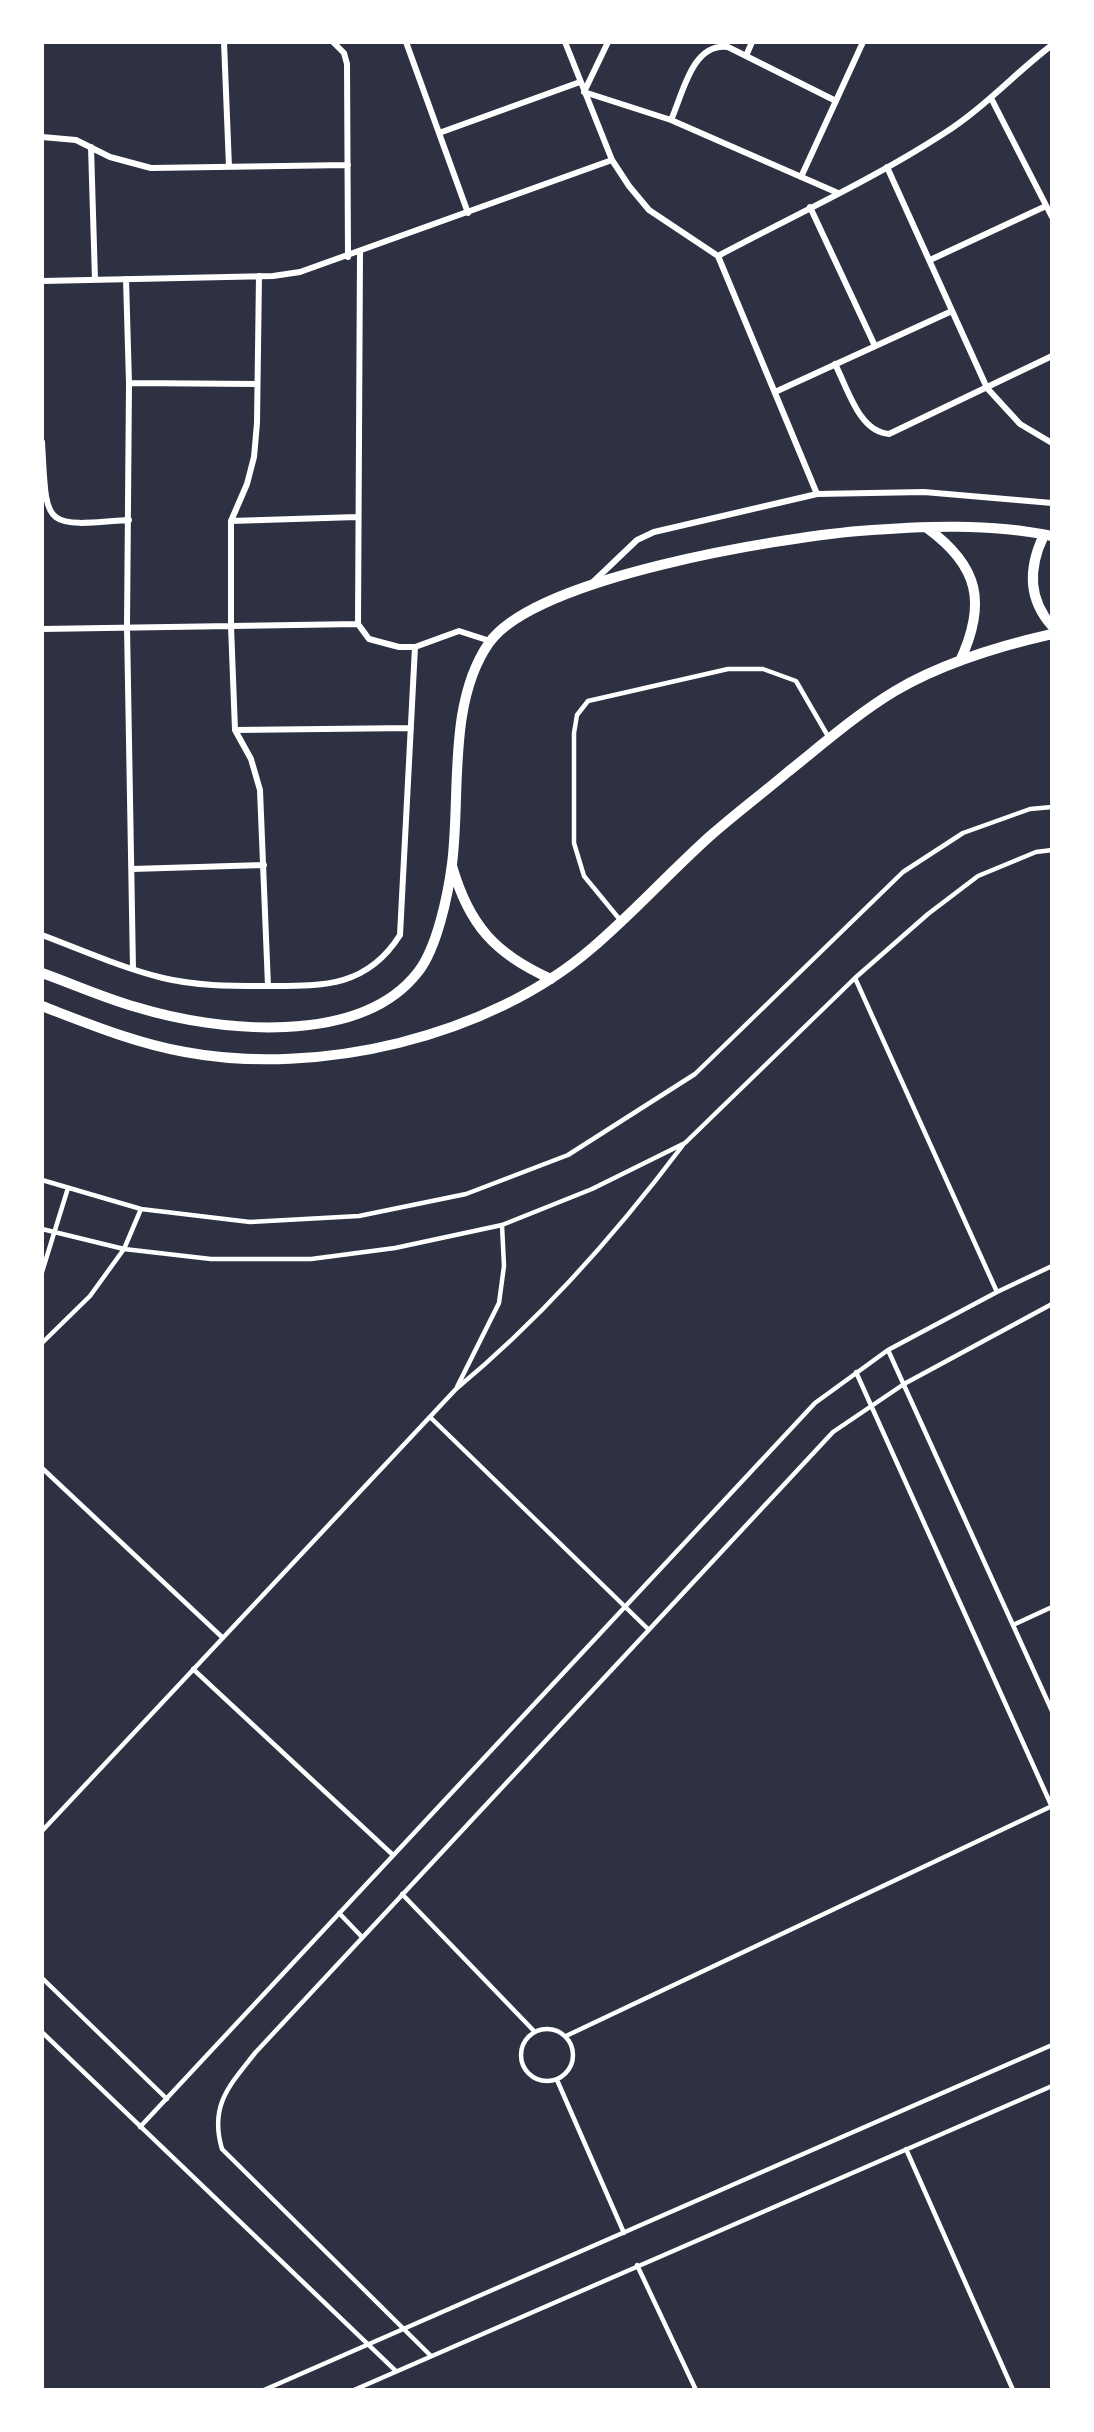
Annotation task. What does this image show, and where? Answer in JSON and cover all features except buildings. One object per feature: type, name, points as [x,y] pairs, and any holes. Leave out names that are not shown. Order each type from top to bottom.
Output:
[{"type":"street","points":[[224,42],[229,167]]},
{"type":"street","points":[[333,42],[344,53],[347,64],[348,257]]},
{"type":"street","points":[[406,42],[468,213]]},
{"type":"street","points":[[565,42],[612,160],[649,210],[718,256],[817,494]]},
{"type":"street","points":[[584,92],[608,42]]},
{"type":"street","points":[[746,56],[752,42]]},
{"type":"street","points":[[801,177],[863,42]]},
{"type":"street","points":[[718,256],[887,167],[944,134],[991,98],[1020,70],[1052,45]]},
{"type":"street","points":[[671,120],[696,63],[705,51],[721,46],[836,101]]},
{"type":"street","points":[[439,133],[580,81]]},
{"type":"street","points":[[584,92],[671,120],[838,193]]},
{"type":"street","points":[[991,98],[1052,217]]},
{"type":"street","points":[[42,137],[76,140],[120,160],[151,168],[348,165]]},
{"type":"street","points":[[91,147],[95,280]]},
{"type":"street","points":[[42,281],[259,276],[300,272],[348,257],[612,160]]},
{"type":"street","points":[[887,167],[987,388],[1020,424],[1052,443]]},
{"type":"street","points":[[930,260],[1046,206]]},
{"type":"street","points":[[810,207],[875,346]]},
{"type":"street","points":[[360,252],[358,624],[369,639],[399,647],[416,646],[459,631],[490,641]]},
{"type":"street","points":[[259,276],[254,457],[247,484],[231,521],[231,626],[235,730],[251,759],[260,790],[268,986]]},
{"type":"street","points":[[126,279],[129,383],[128,627],[133,969]]},
{"type":"street","points":[[775,392],[952,311]]},
{"type":"street","points":[[836,364],[866,424],[876,433],[889,434],[1052,356]]},
{"type":"street","points":[[129,383],[257,384]]},
{"type":"street","points":[[42,442],[45,503],[53,517],[62,522],[76,524],[129,520]]},
{"type":"street","points":[[591,584],[637,540],[654,532],[817,494],[924,492],[1052,502]]},
{"type":"street","points":[[231,521],[357,517]]},
{"type":"street","points":[[927,528],[952,546],[969,572],[976,602],[974,633],[960,661]]},
{"type":"street","points":[[42,973],[136,1007],[182,1018],[262,1026],[293,1026],[339,1020],[389,1000],[419,971],[432,948],[452,866],[464,705],[468,688],[490,641],[515,620],[542,604],[591,584],[675,562],[779,541],[858,531],[983,528],[1048,536],[1035,554],[1032,576],[1035,597],[1044,617],[1052,626]]},
{"type":"street","points":[[42,629],[358,624]]},
{"type":"street","points":[[42,1006],[137,1041],[185,1053],[229,1058],[280,1059],[331,1055],[389,1045],[434,1032],[496,1009],[551,979],[592,949],[709,837],[858,715],[898,689],[960,661],[1052,634]]},
{"type":"street","points":[[42,935],[133,969],[190,984],[314,986],[347,980],[376,964],[389,953],[400,935],[416,646]]},
{"type":"street","points":[[235,730],[411,728]]},
{"type":"street","points":[[132,869],[264,865]]},
{"type":"street","points":[[452,866],[461,896],[471,914],[497,947],[522,966],[551,979]]},
{"type":"lane","points":[[621,921],[584,876],[574,843],[574,733],[577,715],[588,701],[728,669],[763,669],[796,681],[829,738]]},
{"type":"lane","points":[[42,1180],[141,1209],[250,1221],[359,1216],[466,1194],[568,1155],[695,1074],[903,872],[963,833],[1030,809],[1052,807]]},
{"type":"lane","points":[[42,1830],[456,1389],[507,1346],[629,1217],[684,1143],[855,978],[928,914],[978,876],[1036,852],[1052,850]]},
{"type":"lane","points":[[855,978],[996,1292]]},
{"type":"lane","points":[[42,1229],[124,1250],[211,1259],[311,1259],[395,1248],[502,1225],[592,1189],[684,1143]]},
{"type":"lane","points":[[42,1272],[68,1188]]},
{"type":"lane","points":[[42,1343],[90,1296],[124,1250],[141,1209]]},
{"type":"lane","points":[[456,1389],[499,1304],[504,1266],[502,1225]]},
{"type":"lane","points":[[140,2127],[808,1410],[888,1350],[996,1292],[1052,1266]]},
{"type":"lane","points":[[431,2356],[222,2149],[216,2129],[219,2108],[228,2089],[255,2053],[833,1432],[904,1384],[1052,1304]]},
{"type":"lane","points":[[888,1350],[1052,1711]]},
{"type":"lane","points":[[566,2036],[1052,1807],[856,1372]]},
{"type":"lane","points":[[430,1417],[649,1630]]},
{"type":"lane","points":[[42,1468],[223,1638]]},
{"type":"lane","points":[[1013,1626],[1052,1607]]},
{"type":"lane","points":[[193,1669],[393,1855]]},
{"type":"lane","points":[[402,1894],[534,2031]]},
{"type":"lane","points":[[339,1913],[362,1937]]},
{"type":"lane","points":[[42,1978],[167,2098]]},
{"type":"lane","points":[[546,2028],[557,2030],[566,2036],[573,2047],[573,2060],[568,2072],[557,2080],[541,2082],[527,2073],[520,2059],[523,2042],[534,2031],[546,2028]]},
{"type":"lane","points":[[42,2031],[396,2372]]},
{"type":"lane","points":[[264,2390],[1052,2046]]},
{"type":"lane","points":[[557,2080],[624,2233]]},
{"type":"lane","points":[[354,2390],[1052,2086]]},
{"type":"lane","points":[[906,2149],[1013,2390]]},
{"type":"lane","points":[[637,2265],[696,2390]]}]
